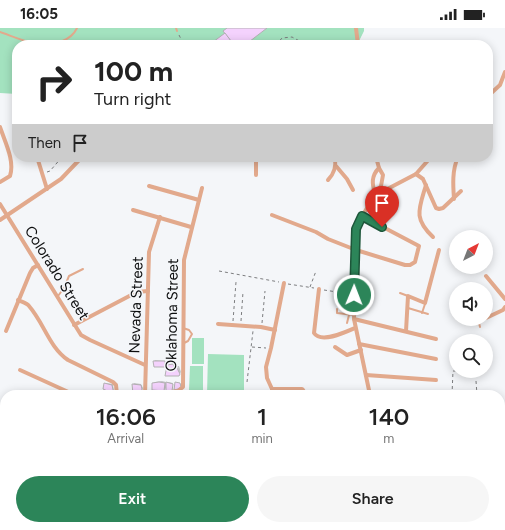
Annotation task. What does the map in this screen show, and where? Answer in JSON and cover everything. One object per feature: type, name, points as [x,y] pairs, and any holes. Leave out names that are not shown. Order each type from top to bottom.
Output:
[{"type":"street","points":[[356,28],[357,40]]},
{"type":"street","points":[[493,91],[500,84],[505,72]]},
{"type":"street","points":[[0,127],[12,167],[10,176],[0,182]]},
{"type":"street","points":[[0,143],[6,144]]},
{"type":"street","points":[[39,162],[47,189]]},
{"type":"street","points":[[0,220],[61,179],[77,162]]},
{"type":"street","points":[[256,162],[256,175]]},
{"type":"street","points":[[328,180],[336,166],[336,162]]},
{"type":"street","points":[[369,390],[360,344],[355,328],[354,316],[356,229],[374,195],[381,186],[383,175],[377,162]]},
{"type":"street","points":[[374,195],[416,174],[427,162]]},
{"type":"street","points":[[454,199],[453,180],[455,162]]},
{"type":"street","points":[[336,166],[353,190]]},
{"type":"street","points":[[374,195],[372,183],[374,173],[379,168]]},
{"type":"street","points":[[416,174],[423,179],[427,185],[436,208],[443,208],[461,191]]},
{"type":"street","points":[[427,185],[418,210],[421,224],[433,237]]},
{"type":"street","points":[[149,186],[199,200]]},
{"type":"street","name":"Oklahoma Street","points":[[179,390],[183,387],[184,260],[202,188]]},
{"type":"street","name":"Colorado Street","points":[[0,204],[81,335],[145,365]]},
{"type":"street","points":[[133,210],[192,227]]},
{"type":"street","points":[[272,215],[316,232],[328,239],[356,250],[405,266],[415,262],[419,246],[362,216]]},
{"type":"street","name":"Nevada Street","points":[[145,390],[149,252],[160,217]]},
{"type":"street","points":[[406,331],[408,296],[425,303],[439,250]]},
{"type":"street","points":[[6,331],[30,273],[38,266]]},
{"type":"street","points":[[486,276],[505,299]]},
{"type":"street","points":[[284,283],[266,367],[267,378],[272,389],[304,390]]},
{"type":"street","points":[[319,289],[314,333],[316,336],[319,338],[335,336],[355,328]]},
{"type":"street","points":[[74,325],[137,292],[148,291]]},
{"type":"street","points":[[18,300],[28,305],[55,348],[62,356],[113,382],[116,385],[116,390]]},
{"type":"street","points":[[493,315],[504,310]]},
{"type":"street","points":[[354,316],[436,339]]},
{"type":"street","points":[[218,324],[261,327],[275,330]]},
{"type":"street","points":[[360,344],[436,359]]},
{"type":"street","points":[[335,347],[347,355],[361,350]]},
{"type":"street","points":[[20,370],[64,390]]},
{"type":"street","points":[[366,374],[436,380]]},
{"type":"lane","points":[[64,40],[72,35],[77,28]]},
{"type":"lane","points":[[0,32],[26,40]]},
{"type":"lane","points":[[57,297],[64,288],[69,276],[83,269]]},
{"type":"lane","points":[[400,292],[408,296]]},
{"type":"lane","points":[[354,301],[343,301],[341,302],[340,306],[342,310],[354,316]]},
{"type":"lane","points":[[422,312],[425,303]]},
{"type":"lane","points":[[407,308],[428,314]]},
{"type":"lane","points":[[337,309],[337,313],[354,316]]},
{"type":"lane","points":[[347,322],[349,315]]},
{"type":"lane","points":[[183,328],[186,328],[192,334],[188,341],[183,343]]},
{"type":"path","points":[[176,29],[182,40]]},
{"type":"path","points":[[280,40],[282,38],[292,37],[298,40]]},
{"type":"path","points":[[43,175],[57,162]]},
{"type":"path","points":[[219,271],[284,283]]},
{"type":"path","points":[[309,288],[316,271]]},
{"type":"path","points":[[232,325],[236,282]]},
{"type":"path","points":[[261,327],[264,290]]},
{"type":"path","points":[[241,326],[243,292]]},
{"type":"path","points":[[247,382],[253,327]]},
{"type":"path","points":[[251,347],[271,348]]},
{"type":"path","points":[[452,390],[453,378]]},
{"type":"path","points":[[476,381],[477,390]]},
{"type":"green space","points":[[0,28],[364,28],[360,40],[12,40],[12,94],[0,93]]},
{"type":"green space","points":[[192,338],[204,338],[204,364],[192,364]]},
{"type":"green space","points":[[208,354],[244,355],[244,390],[207,390]]},
{"type":"green space","points":[[190,366],[203,366],[203,390],[189,390]]},
{"type":"building","points":[[227,28],[267,28],[251,40],[230,40],[223,31]]},
{"type":"building","points":[[225,33],[230,40],[216,40]]},
{"type":"building","points":[[153,361],[165,361],[165,367],[154,367]]},
{"type":"building","points":[[173,364],[180,374],[179,376],[165,376],[167,365]]},
{"type":"building","points":[[166,382],[173,384],[172,390],[166,390]]},
{"type":"building","points":[[175,382],[180,383],[181,387],[174,390]]},
{"type":"building","points":[[104,383],[112,385],[113,390],[105,390],[103,389]]},
{"type":"building","points":[[152,383],[165,383],[164,390],[152,390]]},
{"type":"building","points":[[132,384],[141,385],[142,390],[133,390]]},
{"type":"route","points":[[354,295],[356,229],[358,222],[362,216],[382,227]]}]
